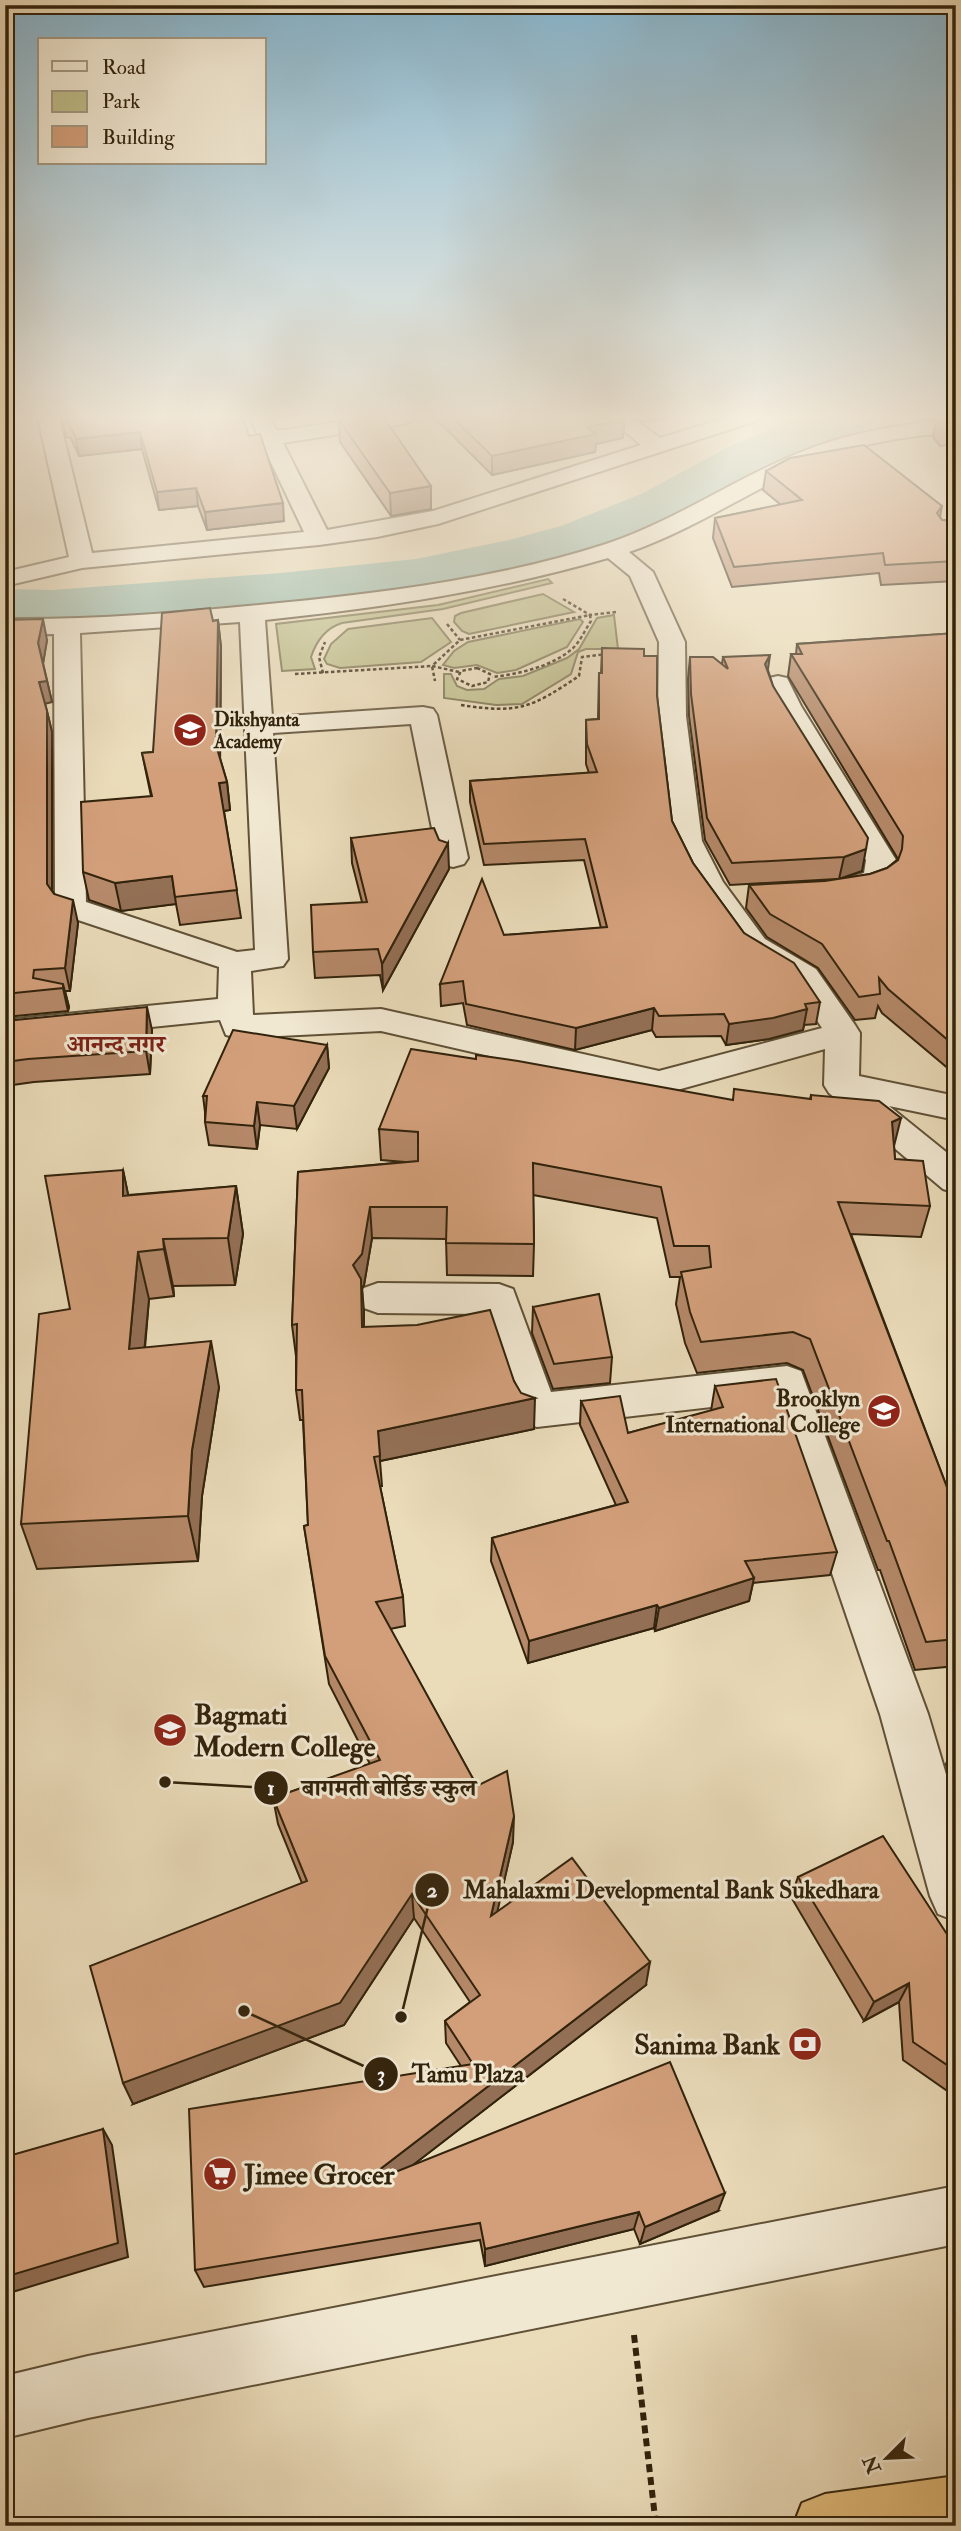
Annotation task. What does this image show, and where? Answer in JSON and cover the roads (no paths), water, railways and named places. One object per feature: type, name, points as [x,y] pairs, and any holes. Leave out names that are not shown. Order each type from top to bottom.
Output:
[{"type":"highway","points":[[825,2526],[956,2508]]},
{"type":"street","points":[[76,536],[82,561]]},
{"type":"street","points":[[5,579],[82,561],[332,536]]},
{"type":"street","points":[[5,627],[66,627],[253,614],[437,592],[612,550],[646,536]]},
{"type":"street","points":[[612,550],[642,572],[671,642],[672,716],[687,841],[708,883],[735,897],[754,946],[804,976],[843,1033],[841,1084]]},
{"type":"street","points":[[66,627],[71,906],[235,962],[272,959],[253,614]]},
{"type":"street","points":[[778,684],[787,706],[881,860],[878,878],[844,891],[803,893]]},
{"type":"street","points":[[259,726],[423,715],[453,858]]},
{"type":"street","points":[[235,962],[235,1008],[238,1027],[382,1020],[659,1083],[843,1033]]},
{"type":"street","points":[[5,1031],[235,1008]]},
{"type":"street","points":[[841,1084],[956,1108]]},
{"type":"street","points":[[841,1084],[956,1180]]},
{"type":"street","points":[[378,1298],[499,1299],[537,1410],[787,1382],[904,1714],[956,1896]]},
{"type":"street","points":[[5,2407],[102,2385],[956,2215]]},
{"type":"waterway","points":[[5,607],[52,608],[281,591],[416,576],[512,556],[586,536]]},
{"type":"place","name":"Dikshyanta Academy","points":[[190,730]]},
{"type":"place","name":"Brooklyn International College","points":[[884,1411]]},
{"type":"place","name":"Bagmati Modern College","points":[[170,1730]]},
{"type":"place","name":"बागमती बोर्डिङ स्कुल","points":[[165,1782]]},
{"type":"place","name":"Tamu Plaza","points":[[244,2011]]},
{"type":"place","name":"Mahalaxmi Developmental Bank Sukedhara","points":[[401,2017]]},
{"type":"place","name":"Sanima Bank","points":[[805,2044]]},
{"type":"place","name":"Jimee Grocer","points":[[220,2174]]},
{"type":"district","name":"आनन्द नगर","points":[[116,1044]]}]
